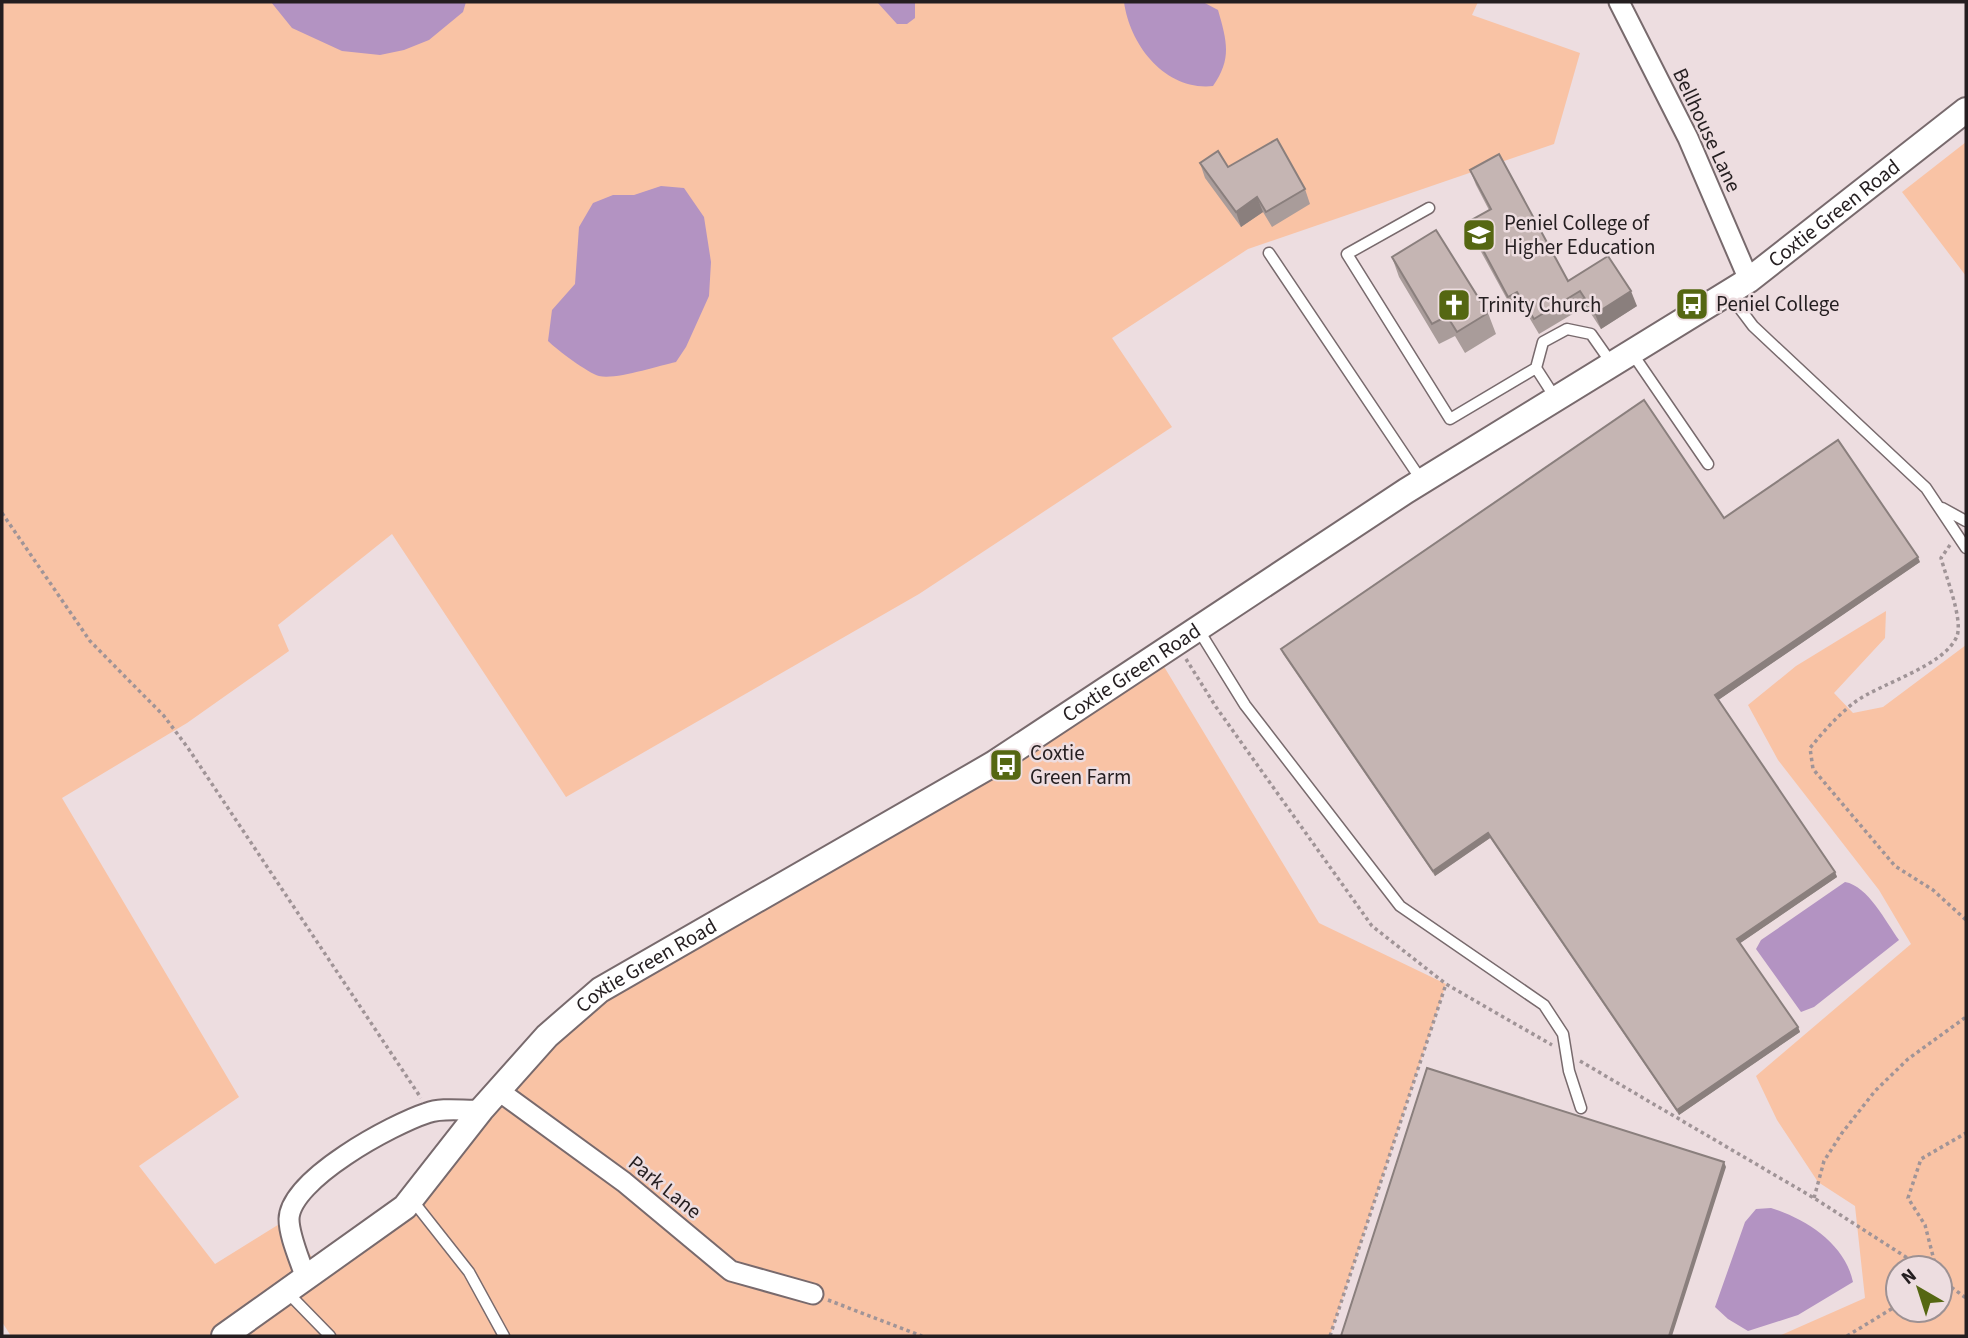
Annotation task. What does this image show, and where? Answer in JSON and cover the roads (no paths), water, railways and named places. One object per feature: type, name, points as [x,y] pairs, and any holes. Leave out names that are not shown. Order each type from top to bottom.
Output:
[{"type":"street","name":"Bellhouse Lane","points":[[1619,2],[1688,138],[1739,287]]},
{"type":"street","name":"Coxtie Green Road","points":[[224,1336],[411,1199],[481,1110],[547,1036],[600,990],[993,764],[1422,481],[1739,287],[1966,110]]},
{"type":"street","name":"Park Lane","points":[[499,1091],[624,1182],[731,1270],[813,1294]]},
{"type":"street","points":[[296,1284],[289,1219],[299,1195],[331,1166],[368,1142],[429,1112],[481,1110]]},
{"type":"lane","points":[[1429,208],[1347,254],[1450,419],[1536,368],[1543,342],[1567,329],[1591,334],[1622,359],[1709,464]]},
{"type":"lane","points":[[1269,253],[1422,481]]},
{"type":"lane","points":[[1739,287],[1753,326],[1926,488],[1966,548]]},
{"type":"lane","points":[[1536,368],[1556,400]]},
{"type":"lane","points":[[1939,507],[1966,521]]},
{"type":"lane","points":[[1198,628],[1245,705],[1400,906],[1544,1005],[1563,1034],[1569,1071],[1581,1108]]},
{"type":"lane","points":[[411,1199],[468,1272],[504,1336]]},
{"type":"lane","points":[[296,1284],[330,1336]]},
{"type":"place","name":"Peniel College of Higher Education","points":[[1479,235]]},
{"type":"place","name":"Peniel College","points":[[1692,304]]},
{"type":"place","name":"Trinity Church","points":[[1454,305]]},
{"type":"place","name":"Coxtie Green Farm","points":[[1006,765]]}]
